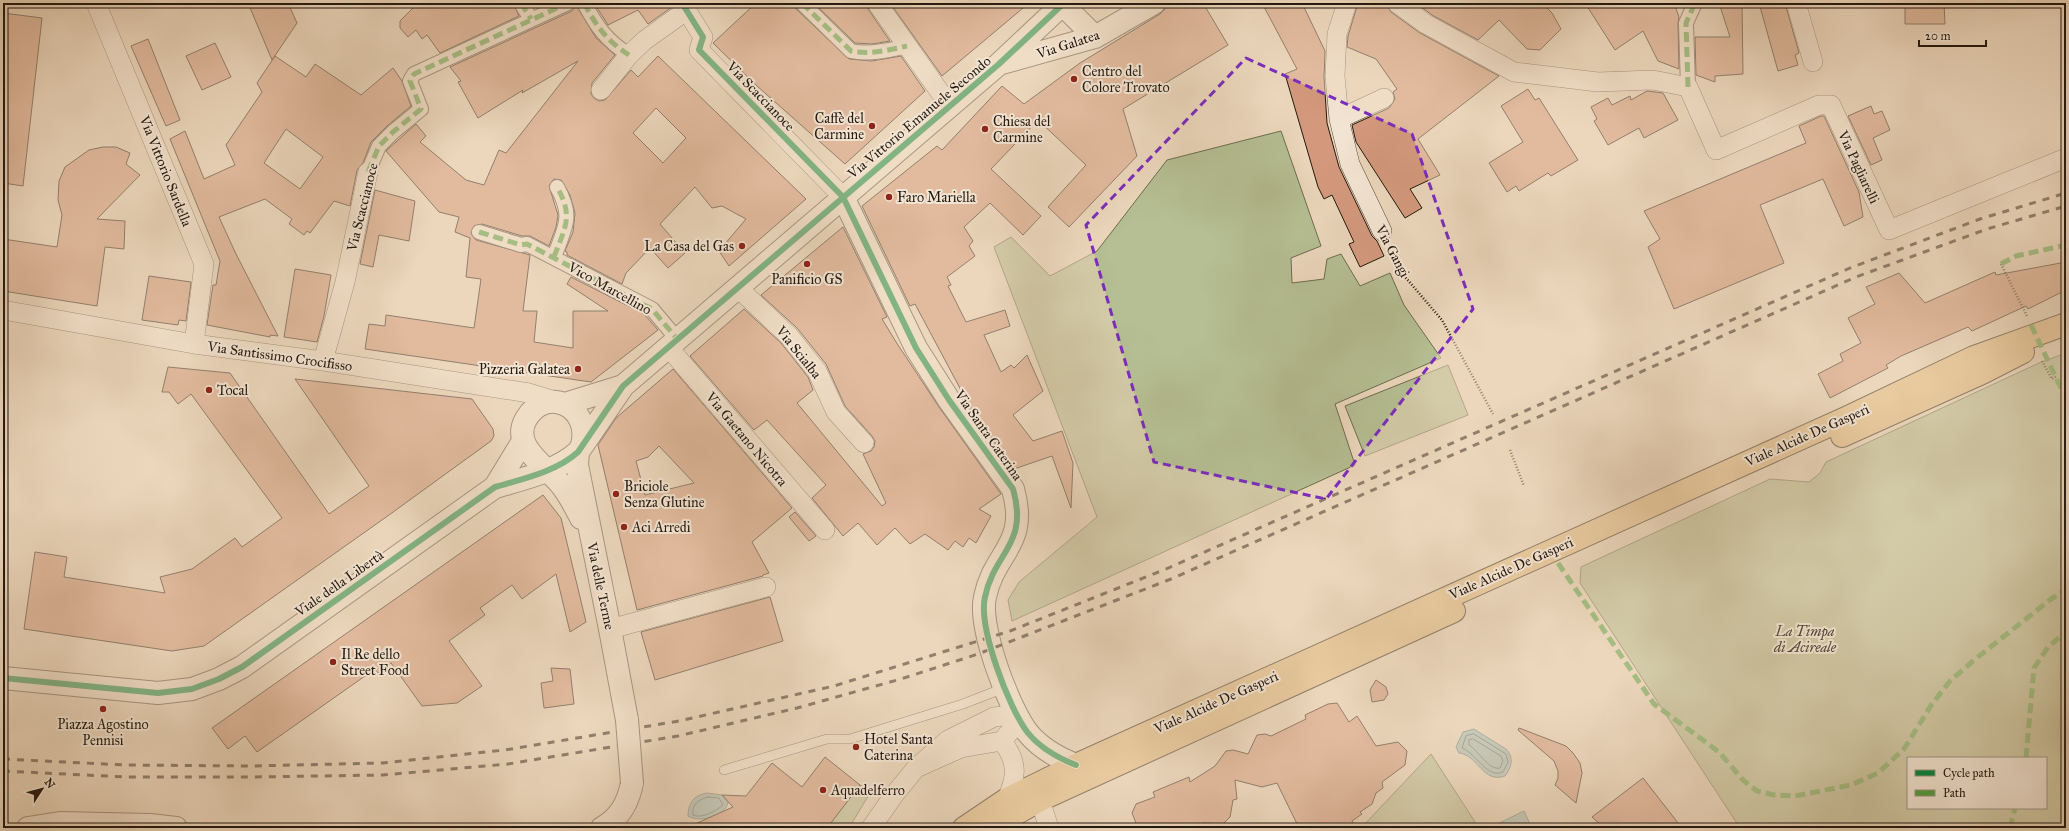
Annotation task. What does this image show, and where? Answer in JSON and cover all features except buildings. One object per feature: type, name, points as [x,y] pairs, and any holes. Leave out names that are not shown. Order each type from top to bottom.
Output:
[{"type":"main road","name":"Viale Alcide De Gasperi","points":[[964,828],[1007,800],[1076,765],[1838,421],[1974,357],[2066,324]]},
{"type":"main road","name":"Viale Alcide De Gasperi","points":[[991,828],[1040,800],[1975,376],[2035,346],[2066,328]]},
{"type":"street","name":"Via Vittorio Sardella","points":[[96,3],[204,264],[194,344]]},
{"type":"street","points":[[521,3],[531,19]]},
{"type":"street","name":"Via Scaccianoce","points":[[323,361],[345,282],[368,172],[379,146],[393,132],[421,109],[410,80],[414,74],[568,3]]},
{"type":"street","points":[[584,3],[598,28],[618,48],[629,55]]},
{"type":"street","points":[[802,3],[851,51],[857,53],[888,51],[907,46]]},
{"type":"street","points":[[877,3],[949,105]]},
{"type":"street","name":"Via Galatea","points":[[999,64],[1095,38],[1154,3]]},
{"type":"street","name":"Via Gangi","points":[[1347,3],[1337,34],[1335,76],[1339,119],[1350,164],[1382,231]]},
{"type":"street","points":[[1397,3],[1426,24],[1514,72],[1598,82],[1653,80],[1688,87],[1686,23],[1695,3]]},
{"type":"street","points":[[1796,3],[1813,62]]},
{"type":"street","points":[[1063,4],[1095,38]]},
{"type":"street","name":"Via Vittorio Emanuele Secondo","points":[[623,386],[949,105],[999,64],[1063,4]]},
{"type":"street","name":"Via Scaccianoce","points":[[601,90],[629,55],[685,6],[704,37],[699,50],[843,197]]},
{"type":"street","name":"Via Pagliarelli","points":[[1688,87],[1716,150],[1819,105],[1831,105],[1889,230],[2066,158]]},
{"type":"street","points":[[1339,119],[1384,98]]},
{"type":"street","name":"Vico Marcellino","points":[[554,257],[567,223],[565,201],[557,187]]},
{"type":"street","name":"Via Santa Caterina","points":[[843,197],[916,348],[949,400],[1013,490],[1018,505],[1017,529],[1011,544],[987,590],[983,615],[1004,688],[1028,733],[1046,750],[1076,765]]},
{"type":"street","name":"Vico Marcellino","points":[[479,232],[521,245],[527,244],[652,309],[673,344]]},
{"type":"street","name":"Via Scialba","points":[[738,288],[789,336],[817,371],[836,412],[864,443]]},
{"type":"street","name":"Via Santissimo Crocifisso","points":[[3,310],[194,344],[323,361],[529,393],[561,403]]},
{"type":"street","name":"Via Gaetano Nicotra","points":[[673,344],[825,530]]},
{"type":"street","points":[[592,540],[575,505],[562,486],[555,454],[522,431],[525,420],[530,412],[538,406],[547,402],[561,403],[623,386]]},
{"type":"street","points":[[495,487],[555,454],[623,386]]},
{"type":"street","points":[[495,487],[555,454],[584,429],[582,421],[572,408],[561,403]]},
{"type":"street","name":"Via delle Terme","points":[[555,454],[577,465],[627,720],[632,783],[629,798],[622,811],[609,824],[602,828]]},
{"type":"street","name":"Viale della Libertà","points":[[3,678],[158,694],[192,689],[219,679],[242,667],[495,487]]},
{"type":"street","points":[[610,629],[766,587]]},
{"type":"street","points":[[871,828],[894,794],[916,768],[948,740],[994,717],[1017,714],[1013,728],[1002,741],[961,748],[916,768]]},
{"type":"street","points":[[1002,741],[1011,752],[1016,772],[1007,800]]},
{"type":"street","points":[[1040,800],[1049,828]]},
{"type":"street","points":[[28,828],[60,823],[150,825],[176,828]]},
{"type":"lane","points":[[724,770],[827,739],[850,739],[963,704],[1004,688]]},
{"type":"path","points":[[2001,264],[2028,318]]},
{"type":"path","points":[[2035,346],[2052,379],[2057,376]]},
{"type":"path","points":[[1510,450],[1524,486]]},
{"type":"highlighted area","points":[[1246,58],[1412,134],[1473,309],[1326,499],[1154,462],[1086,225]]},
{"type":"green space","points":[[1281,131],[1321,246],[1291,258],[1292,283],[1324,279],[1327,259],[1341,254],[1360,286],[1390,273],[1404,305],[1441,358],[1335,404],[1355,465],[1012,621],[1008,600],[1019,582],[1097,517],[994,247],[1011,237],[1050,276],[1097,251],[1167,160]]},
{"type":"green space","name":"La Timpa di Acireale","points":[[2066,353],[2066,828],[1740,828],[1580,583],[1581,567],[1770,479],[1809,482],[1820,473],[1826,462],[2039,363]]},
{"type":"green space","points":[[1448,365],[1468,415],[1365,456],[1345,406]]},
{"type":"green space","points":[[1431,754],[1479,828],[1361,828]]},
{"type":"green space","points":[[860,785],[868,787],[870,793],[849,828],[827,828]]},
{"type":"water","points":[[1474,729],[1509,752],[1511,766],[1505,776],[1491,776],[1466,755],[1459,753],[1456,747],[1463,732]]},
{"type":"water","points":[[707,793],[722,795],[728,803],[726,808],[716,815],[704,819],[688,816],[689,807],[693,800],[702,794]]},
{"type":"water","points":[[1524,811],[1530,824],[1522,828],[1497,828],[1495,825]]},
{"type":"railway","points":[[3,759],[125,765],[251,766],[382,763],[505,750],[679,721],[834,686],[1010,631],[1166,569],[1850,268],[1980,219],[2066,193]]},
{"type":"railway","points":[[3,771],[126,777],[383,775],[508,764],[678,736],[797,708],[901,679],[978,654],[1171,579],[1856,277],[1987,229],[2066,206]]},
{"type":"marked path","points":[[521,3],[531,19]]},
{"type":"marked path","points":[[368,172],[379,146],[393,132],[421,109],[410,81],[414,74],[568,3]]},
{"type":"marked path","points":[[584,3],[593,19],[608,38],[629,55]]},
{"type":"marked path","points":[[802,3],[851,51],[872,52],[907,46]]},
{"type":"marked path","points":[[1688,87],[1686,23],[1695,3]]},
{"type":"marked path","points":[[554,257],[566,222],[565,206],[557,187]]},
{"type":"marked path","points":[[479,232],[521,245],[527,244],[652,309],[678,340]]},
{"type":"marked path","points":[[2001,264],[2016,256],[2066,245]]},
{"type":"marked path","points":[[2031,325],[2066,399]]},
{"type":"marked path","points":[[1558,563],[1654,704],[1719,752],[1743,780],[1757,791],[1774,795],[1795,796],[1851,785],[1878,773],[1904,749],[1932,704],[1950,681],[2051,599],[2066,590]]},
{"type":"marked path","points":[[2026,757],[2034,668],[2048,647],[2066,632]]},
{"type":"marked path","points":[[2010,828],[2015,809]]},
{"type":"cycle path","points":[[682,3],[703,37],[699,50],[843,197],[916,348],[949,400],[1013,489],[1017,508],[1017,523],[1014,536],[989,582],[985,597],[984,610],[986,628],[1004,687],[1020,721],[1038,744],[1056,756],[1076,765]]},
{"type":"cycle path","points":[[3,678],[158,693],[192,689],[219,679],[242,667],[495,487],[527,478],[560,465],[578,452],[623,386],[999,64],[1064,3]]},
{"type":"place","name":"Centro del Colore Trovato","points":[[1074,79]]},
{"type":"place","name":"Caffè del Carmine","points":[[872,126]]},
{"type":"place","name":"Chiesa del Carmine","points":[[985,129]]},
{"type":"place","name":"Faro Mariella","points":[[889,197]]},
{"type":"place","name":"La Casa del Gas","points":[[742,246]]},
{"type":"place","name":"Panificio GS","points":[[807,264]]},
{"type":"place","name":"Pizzeria Galatea","points":[[578,369]]},
{"type":"place","name":"Tocal","points":[[209,390]]},
{"type":"place","name":"Briciole Senza Glutine","points":[[616,494]]},
{"type":"place","name":"Aci Arredi","points":[[624,527]]},
{"type":"place","name":"Il Re dello Street Food","points":[[333,662]]},
{"type":"place","name":"Piazza Agostino Pennisi","points":[[103,709]]},
{"type":"place","name":"Hotel Santa Caterina","points":[[856,747]]},
{"type":"place","name":"Aquadelferro","points":[[823,790]]}]
